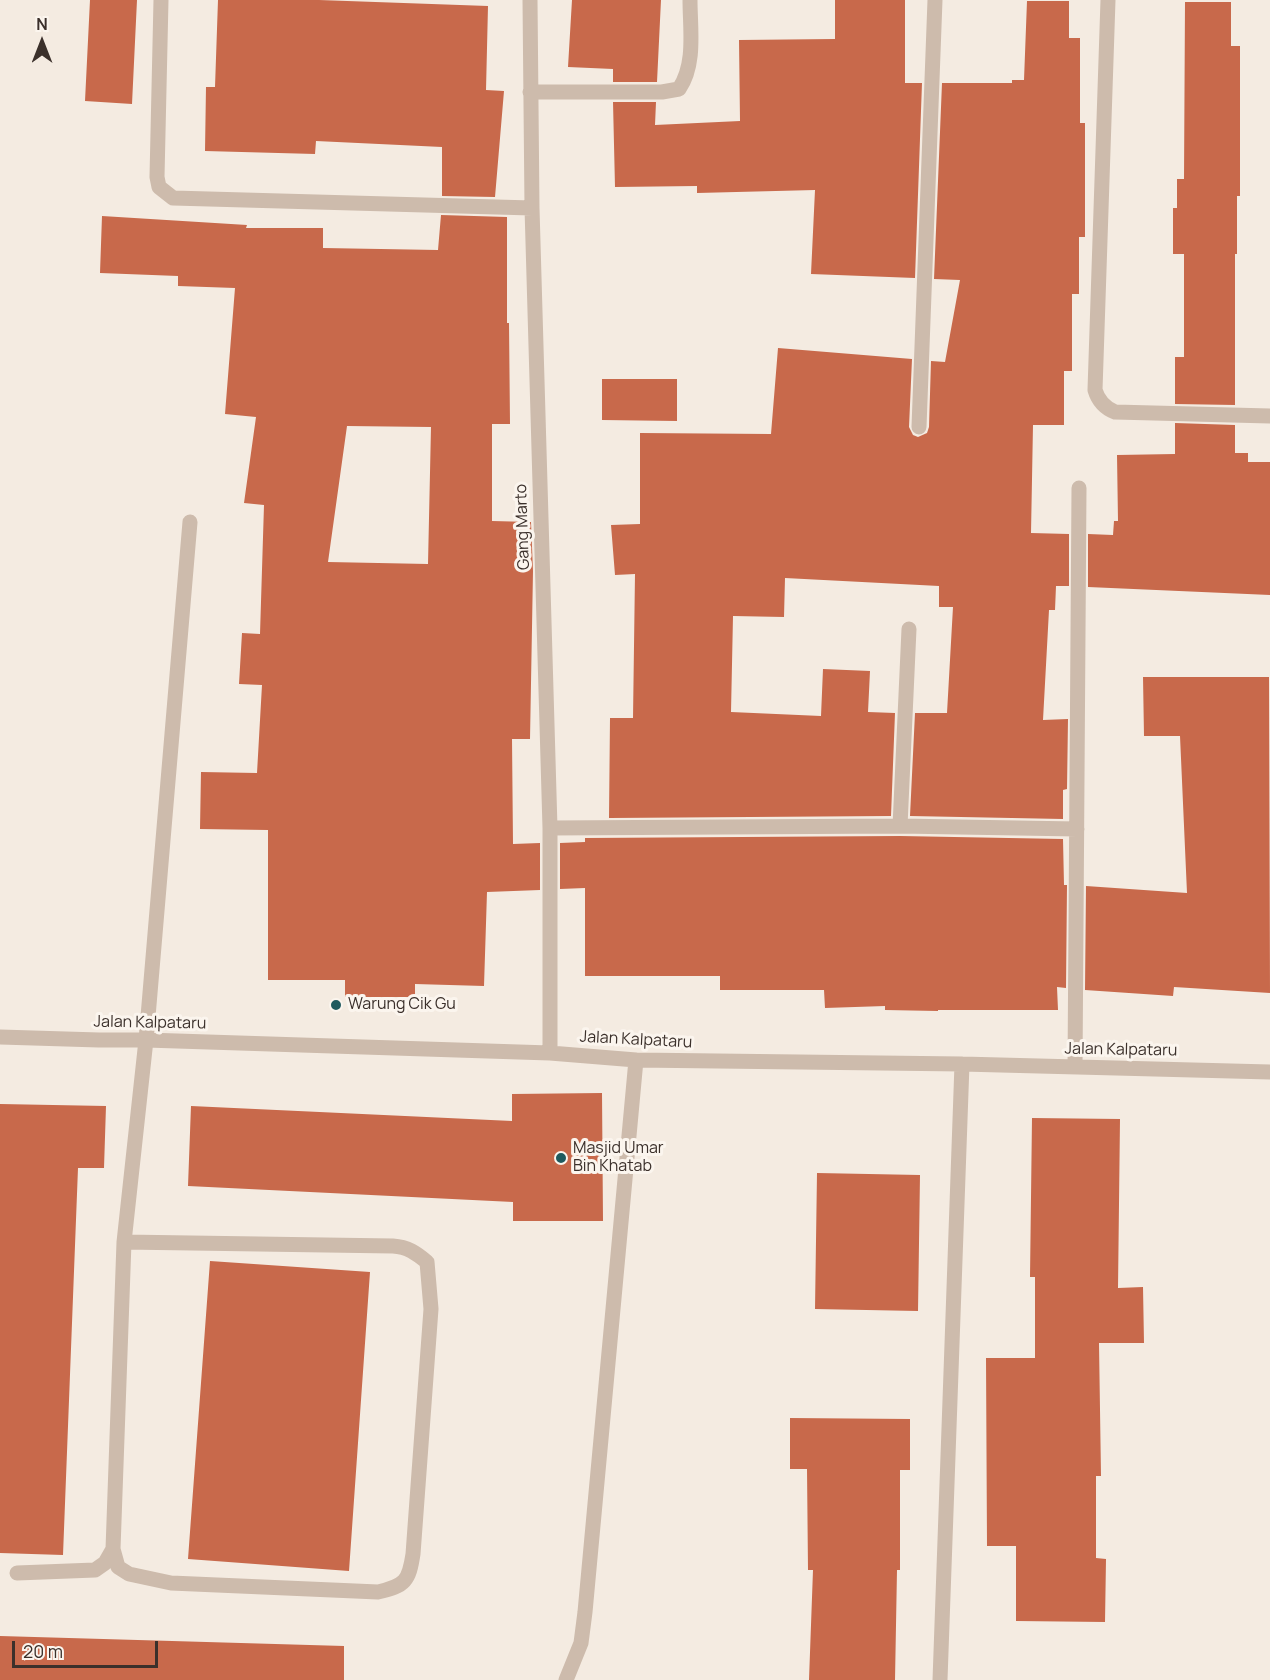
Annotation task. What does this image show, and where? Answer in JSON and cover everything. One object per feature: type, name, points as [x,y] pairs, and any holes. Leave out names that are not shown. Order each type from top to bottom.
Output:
[{"type":"street","points":[[161,0],[157,177],[159,187],[173,198],[532,207]]},
{"type":"street","name":"Gang Marto","points":[[530,0],[532,207],[550,828],[550,1053]]},
{"type":"street","points":[[530,92],[662,92],[679,89],[687,78],[690,61],[690,0]]},
{"type":"street","points":[[918,427],[935,0]]},
{"type":"street","points":[[1108,0],[1095,390],[1098,399],[1115,412],[1270,416]]},
{"type":"street","points":[[1075,1067],[1079,488]]},
{"type":"street","points":[[124,1242],[403,1246],[427,1262],[431,1309],[413,1554],[410,1573],[404,1583],[378,1592],[171,1583],[129,1574],[118,1567],[113,1549],[124,1242],[146,1040],[190,522]]},
{"type":"street","points":[[900,826],[909,629]]},
{"type":"street","points":[[550,828],[900,826],[1077,829]]},
{"type":"street","name":"Jalan Kalpataru","points":[[0,1037],[550,1053],[636,1060],[962,1064],[1270,1072]]},
{"type":"street","points":[[566,1680],[580,1643],[585,1612],[636,1060]]},
{"type":"street","points":[[940,1680],[962,1064]]},
{"type":"street","points":[[17,1573],[95,1570],[105,1563],[113,1549]]},
{"type":"building","points":[[90,0],[137,0],[132,104],[85,101]]},
{"type":"building","points":[[218,0],[319,0],[488,6],[486,90],[504,91],[495,197],[442,196],[442,147],[316,141],[315,154],[205,151],[206,87],[215,87]]},
{"type":"building","points":[[572,0],[661,0],[657,82],[613,82],[613,69],[568,67]]},
{"type":"building","points":[[835,0],[905,0],[905,83],[922,83],[915,278],[811,274],[815,190],[697,193],[697,186],[615,187],[613,102],[656,102],[655,125],[740,121],[739,40],[835,39]]},
{"type":"building","points":[[1027,1],[1069,1],[1069,38],[1080,38],[1080,123],[1085,123],[1085,237],[1079,237],[1079,294],[1072,294],[1072,371],[1064,371],[1064,425],[1033,425],[1031,533],[1069,534],[1069,586],[1056,586],[1055,610],[1049,610],[1043,720],[1068,719],[1067,789],[1063,790],[1063,819],[910,816],[915,713],[947,713],[953,607],[939,607],[939,586],[785,578],[784,617],[733,616],[731,712],[821,716],[823,669],[870,671],[868,712],[895,713],[891,816],[609,818],[610,718],[633,718],[635,574],[615,575],[611,525],[640,524],[640,433],[771,434],[778,348],[912,359],[909,427],[913,435],[918,437],[927,433],[931,361],[945,362],[960,280],[934,279],[942,83],[1012,83],[1012,80],[1024,80]]},
{"type":"building","points":[[1185,2],[1231,2],[1231,46],[1240,46],[1240,196],[1237,196],[1237,254],[1235,254],[1235,405],[1175,404],[1175,357],[1184,357],[1184,254],[1173,254],[1173,208],[1177,208],[1177,179],[1184,179]]},
{"type":"building","points":[[441,215],[507,217],[510,424],[492,424],[492,521],[531,522],[533,571],[530,739],[512,739],[513,844],[540,843],[540,890],[487,892],[484,986],[415,984],[415,997],[345,997],[345,980],[268,980],[268,830],[200,829],[201,772],[257,773],[262,685],[239,684],[242,633],[260,634],[264,505],[244,503],[256,417],[225,414],[235,288],[178,286],[178,276],[100,273],[102,216],[247,225],[246,228],[323,228],[323,248],[438,250]],"holes":[[[347,426],[431,427],[428,564],[328,562]]]},
{"type":"building","points":[[602,379],[677,379],[677,421],[602,420]]},
{"type":"building","points":[[1175,423],[1235,425],[1235,453],[1248,453],[1248,462],[1270,462],[1270,595],[1088,587],[1088,534],[1113,535],[1114,521],[1118,521],[1117,455],[1175,454]]},
{"type":"building","points":[[1143,677],[1269,677],[1270,993],[1174,987],[1173,996],[1085,990],[1086,886],[1187,893],[1180,736],[1144,736]]},
{"type":"building","points":[[900,836],[1063,839],[1064,885],[1067,885],[1066,988],[1057,987],[1058,1010],[885,1010],[885,1006],[825,1008],[824,990],[720,990],[720,976],[585,976],[585,888],[560,889],[560,843],[585,842],[585,838]]},
{"type":"building","points":[[602,1093],[603,1221],[513,1221],[513,1202],[188,1186],[191,1106],[512,1121],[512,1094]]},
{"type":"building","points":[[0,1104],[106,1106],[104,1168],[78,1168],[63,1555],[0,1553]]},
{"type":"building","points":[[1032,1118],[1120,1119],[1118,1288],[1143,1287],[1144,1343],[1099,1343],[1101,1476],[1096,1476],[1096,1558],[1106,1559],[1105,1622],[1016,1621],[1016,1546],[987,1546],[986,1358],[1035,1358],[1035,1277],[1030,1277]]},
{"type":"building","points":[[817,1173],[920,1175],[918,1311],[815,1309]]},
{"type":"building","points":[[210,1261],[370,1272],[349,1571],[188,1559]]},
{"type":"building","points":[[790,1418],[910,1419],[910,1470],[900,1470],[900,1570],[897,1570],[895,1680],[809,1680],[813,1570],[808,1570],[807,1469],[790,1469]]},
{"type":"building","points":[[0,1636],[344,1646],[344,1680],[0,1680]]},
{"type":"place","name":"Warung Cik Gu","points":[[336,1005]]},
{"type":"place","name":"Masjid Umar Bin Khatab","points":[[561,1158]]}]
